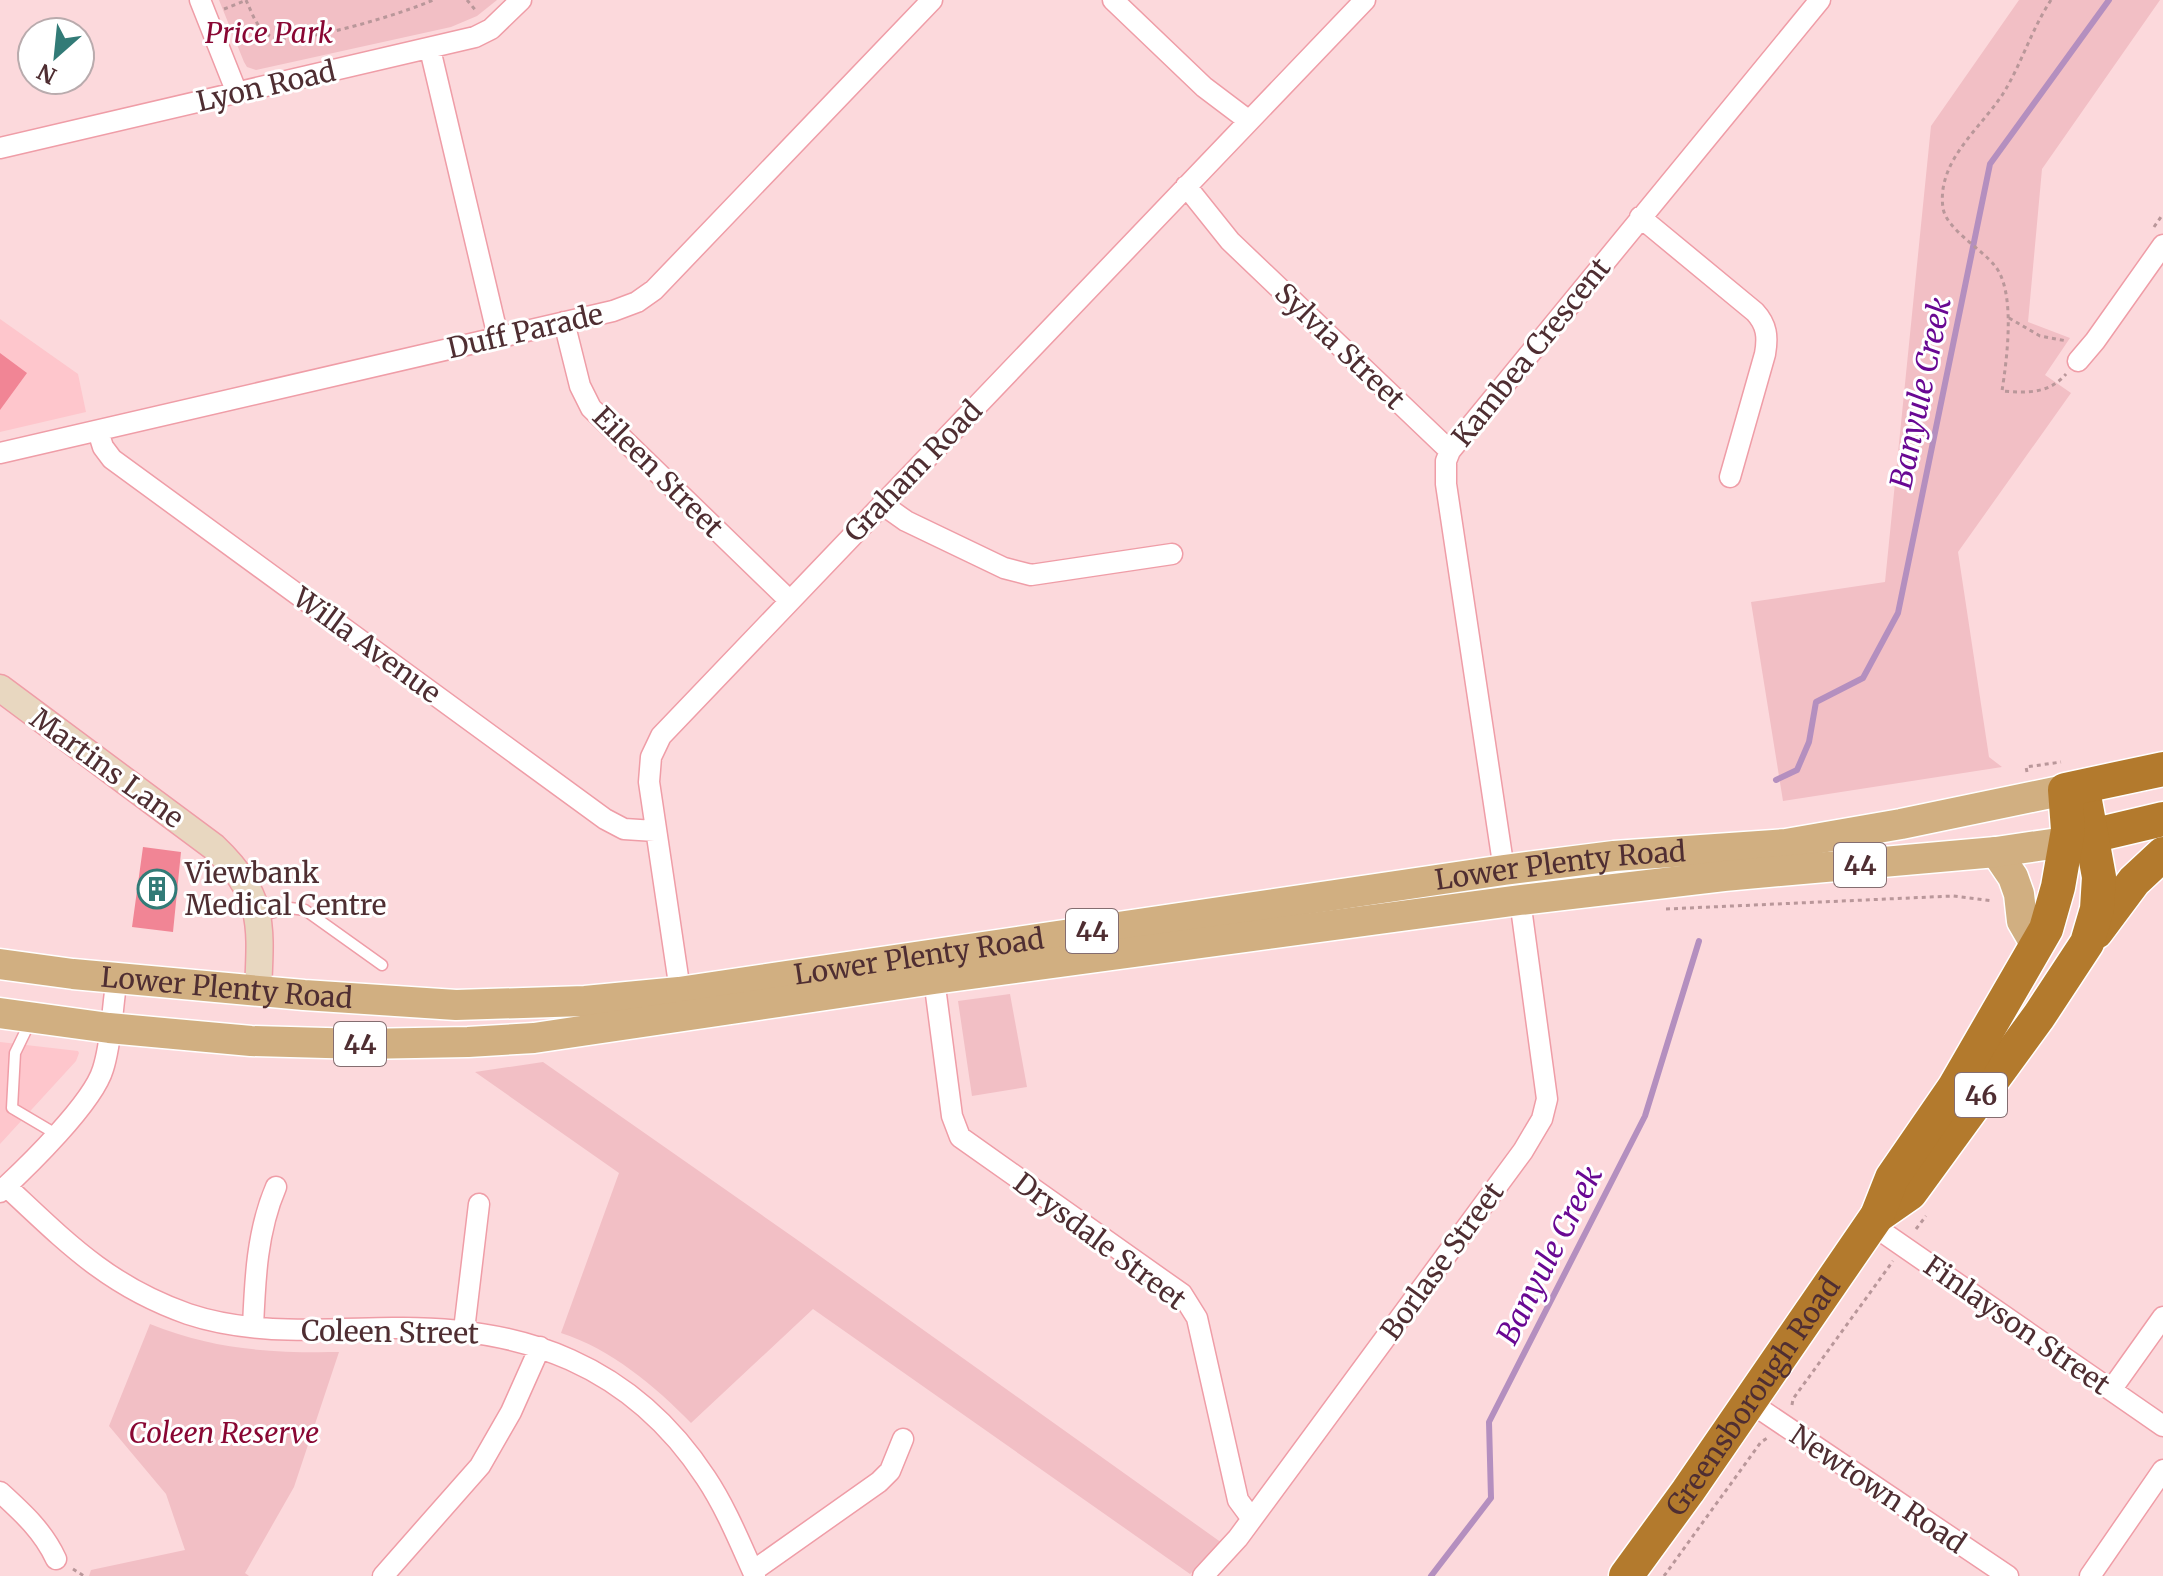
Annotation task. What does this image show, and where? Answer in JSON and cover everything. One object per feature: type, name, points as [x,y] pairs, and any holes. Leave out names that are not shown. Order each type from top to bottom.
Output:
[{"type":"highway","name":"Lower Plenty Road","points":[[2074,788],[2163,769]]},
{"type":"highway","points":[[2125,777],[2120,795],[2123,807],[2163,818]]},
{"type":"highway","name":"Greensborough Road","points":[[1874,1220],[1910,1193],[2087,943],[2097,909],[2099,877],[2078,839],[2068,830],[2074,788]]},
{"type":"highway","name":"Lower Plenty Road","points":[[2078,839],[2163,818]]},
{"type":"highway","name":"Greensborough Road","points":[[1626,1576],[1874,1220],[1892,1178],[1954,1088],[2037,947],[2078,839]]},
{"type":"highway","name":"46","points":[[2074,964],[2134,881],[2163,854]]},
{"type":"main road","name":"Lower Plenty Road","points":[[0,1013],[109,1028],[251,1041],[468,1042],[534,1038],[682,1005],[1504,870],[1614,856],[1786,844],[2074,788]]},
{"type":"main road","name":"Lower Plenty Road","points":[[0,964],[117,978],[366,1000],[456,1005],[554,1002],[682,1005],[934,979],[1520,900],[1724,876],[1996,852],[2078,839]]},
{"type":"main road","points":[[1996,852],[2013,877],[2019,894],[2022,921],[2037,947]]},
{"type":"main road","points":[[251,1041],[258,990]]},
{"type":"street","points":[[200,0],[237,93]]},
{"type":"street","name":"Lyon Road","points":[[0,148],[430,49],[483,34],[521,0]]},
{"type":"street","name":"Duff Parade","points":[[0,453],[628,307],[646,297],[932,0]]},
{"type":"street","points":[[1113,0],[1244,126]]},
{"type":"street","name":"Graham Road","points":[[682,1005],[655,831],[649,770],[651,757],[661,736],[1365,0]]},
{"type":"street","name":"Kambea Crescent","points":[[1504,870],[1446,484],[1446,461],[1450,451],[1820,0]]},
{"type":"street","points":[[430,49],[498,337]]},
{"type":"street","name":"Sylvia Street","points":[[1180,193],[1450,451]]},
{"type":"street","points":[[1640,217],[1755,312],[1765,325],[1765,354],[1730,477]]},
{"type":"street","points":[[2078,361],[2095,341],[2155,241]]},
{"type":"street","name":"Eileen Street","points":[[564,322],[580,386],[591,408],[790,601]]},
{"type":"street","name":"Willa Avenue","points":[[98,431],[103,447],[112,459],[605,819],[624,829],[655,831]]},
{"type":"street","points":[[882,504],[906,521],[1004,568],[1031,575],[1172,554]]},
{"type":"street","name":"Martins Lane","points":[[3,691],[214,847],[243,878],[259,916],[258,990]]},
{"type":"street","name":"Borlase Street","points":[[1203,1576],[1252,1519],[1523,1151],[1542,1119],[1547,1099],[1520,900]]},
{"type":"street","points":[[3,1189],[56,1134],[98,1082],[106,1057],[117,978]]},
{"type":"street","name":"Drysdale Street","points":[[934,979],[952,1116],[960,1137],[1182,1294],[1191,1304],[1197,1318],[1238,1500],[1252,1519]]},
{"type":"street","points":[[253,1327],[262,1223],[276,1187]]},
{"type":"street","name":"Coleen Street","points":[[3,1189],[108,1275],[190,1314],[253,1327],[464,1330],[499,1335],[540,1347],[595,1373],[619,1388],[668,1430],[706,1477],[754,1574]]},
{"type":"street","points":[[464,1330],[479,1204]]},
{"type":"street","name":"Finlayson Street","points":[[1874,1220],[2163,1426]]},
{"type":"street","points":[[2111,1390],[2163,1317]]},
{"type":"street","points":[[383,1576],[480,1466],[511,1412],[540,1347]]},
{"type":"street","name":"Newtown Road","points":[[1748,1401],[2008,1576]]},
{"type":"street","points":[[754,1574],[879,1482],[890,1471],[903,1439]]},
{"type":"street","points":[[2090,1576],[2163,1470]]},
{"type":"street","points":[[0,1492],[43,1534],[56,1559]]},
{"type":"lane","points":[[259,916],[290,908],[305,910],[382,965]]},
{"type":"lane","points":[[32,1017],[15,1053],[12,1108],[56,1134]]},
{"type":"path","points":[[221,10],[246,0],[263,31],[273,38],[285,39],[339,29],[413,9],[433,0]]},
{"type":"path","points":[[467,0],[481,17]]},
{"type":"path","points":[[2051,0],[2005,91],[1966,139],[1952,163],[1943,188],[1943,211],[1958,232],[1998,268],[2007,294],[2002,391],[2028,392],[2053,387],[2078,361]]},
{"type":"path","points":[[2155,241],[2163,214]]},
{"type":"path","points":[[2008,317],[2040,336],[2061,342],[2072,339]]},
{"type":"path","points":[[1654,910],[1953,896],[1999,901]]},
{"type":"shaded area","points":[[0,319],[78,374],[86,412],[0,432]]},
{"type":"shaded area","points":[[0,1042],[79,1053],[76,1061],[0,1144]]},
{"type":"green space","name":"Price Park","points":[[219,0],[497,0],[477,16],[451,27],[256,70],[247,67],[244,62]]},
{"type":"green space","points":[[2019,0],[2160,0],[2042,169],[2028,322],[2070,338],[2045,375],[2071,393],[1958,552],[1989,757],[2002,767],[1783,801],[1751,602],[1885,582],[1931,126]]},
{"type":"green space","points":[[1010,994],[1027,1087],[972,1096],[958,1001]]},
{"type":"green space","points":[[543,1062],[1222,1543],[1190,1574],[813,1309],[691,1423],[631,1370],[597,1349],[561,1333],[619,1173],[475,1072]]},
{"type":"green space","name":"Coleen Reserve","points":[[150,1324],[220,1345],[290,1352],[339,1352],[294,1487],[245,1573],[249,1576],[89,1576],[91,1570],[185,1550],[166,1494],[109,1426]]},
{"type":"building","points":[[0,353],[27,373],[0,410]]},
{"type":"building","name":"Viewbank Medical Centre","points":[[143,847],[181,852],[173,932],[132,927]]},
{"type":"waterway","name":"Banyule Creek","points":[[1776,780],[1797,770],[1809,742],[1816,702],[1863,678],[1898,613],[1990,164],[2109,0]]},
{"type":"waterway","name":"Banyule Creek","points":[[1431,1576],[1491,1498],[1489,1422],[1645,1116],[1699,941]]},
{"type":"place","name":"Viewbank Medical Centre","points":[[157,889]]}]
